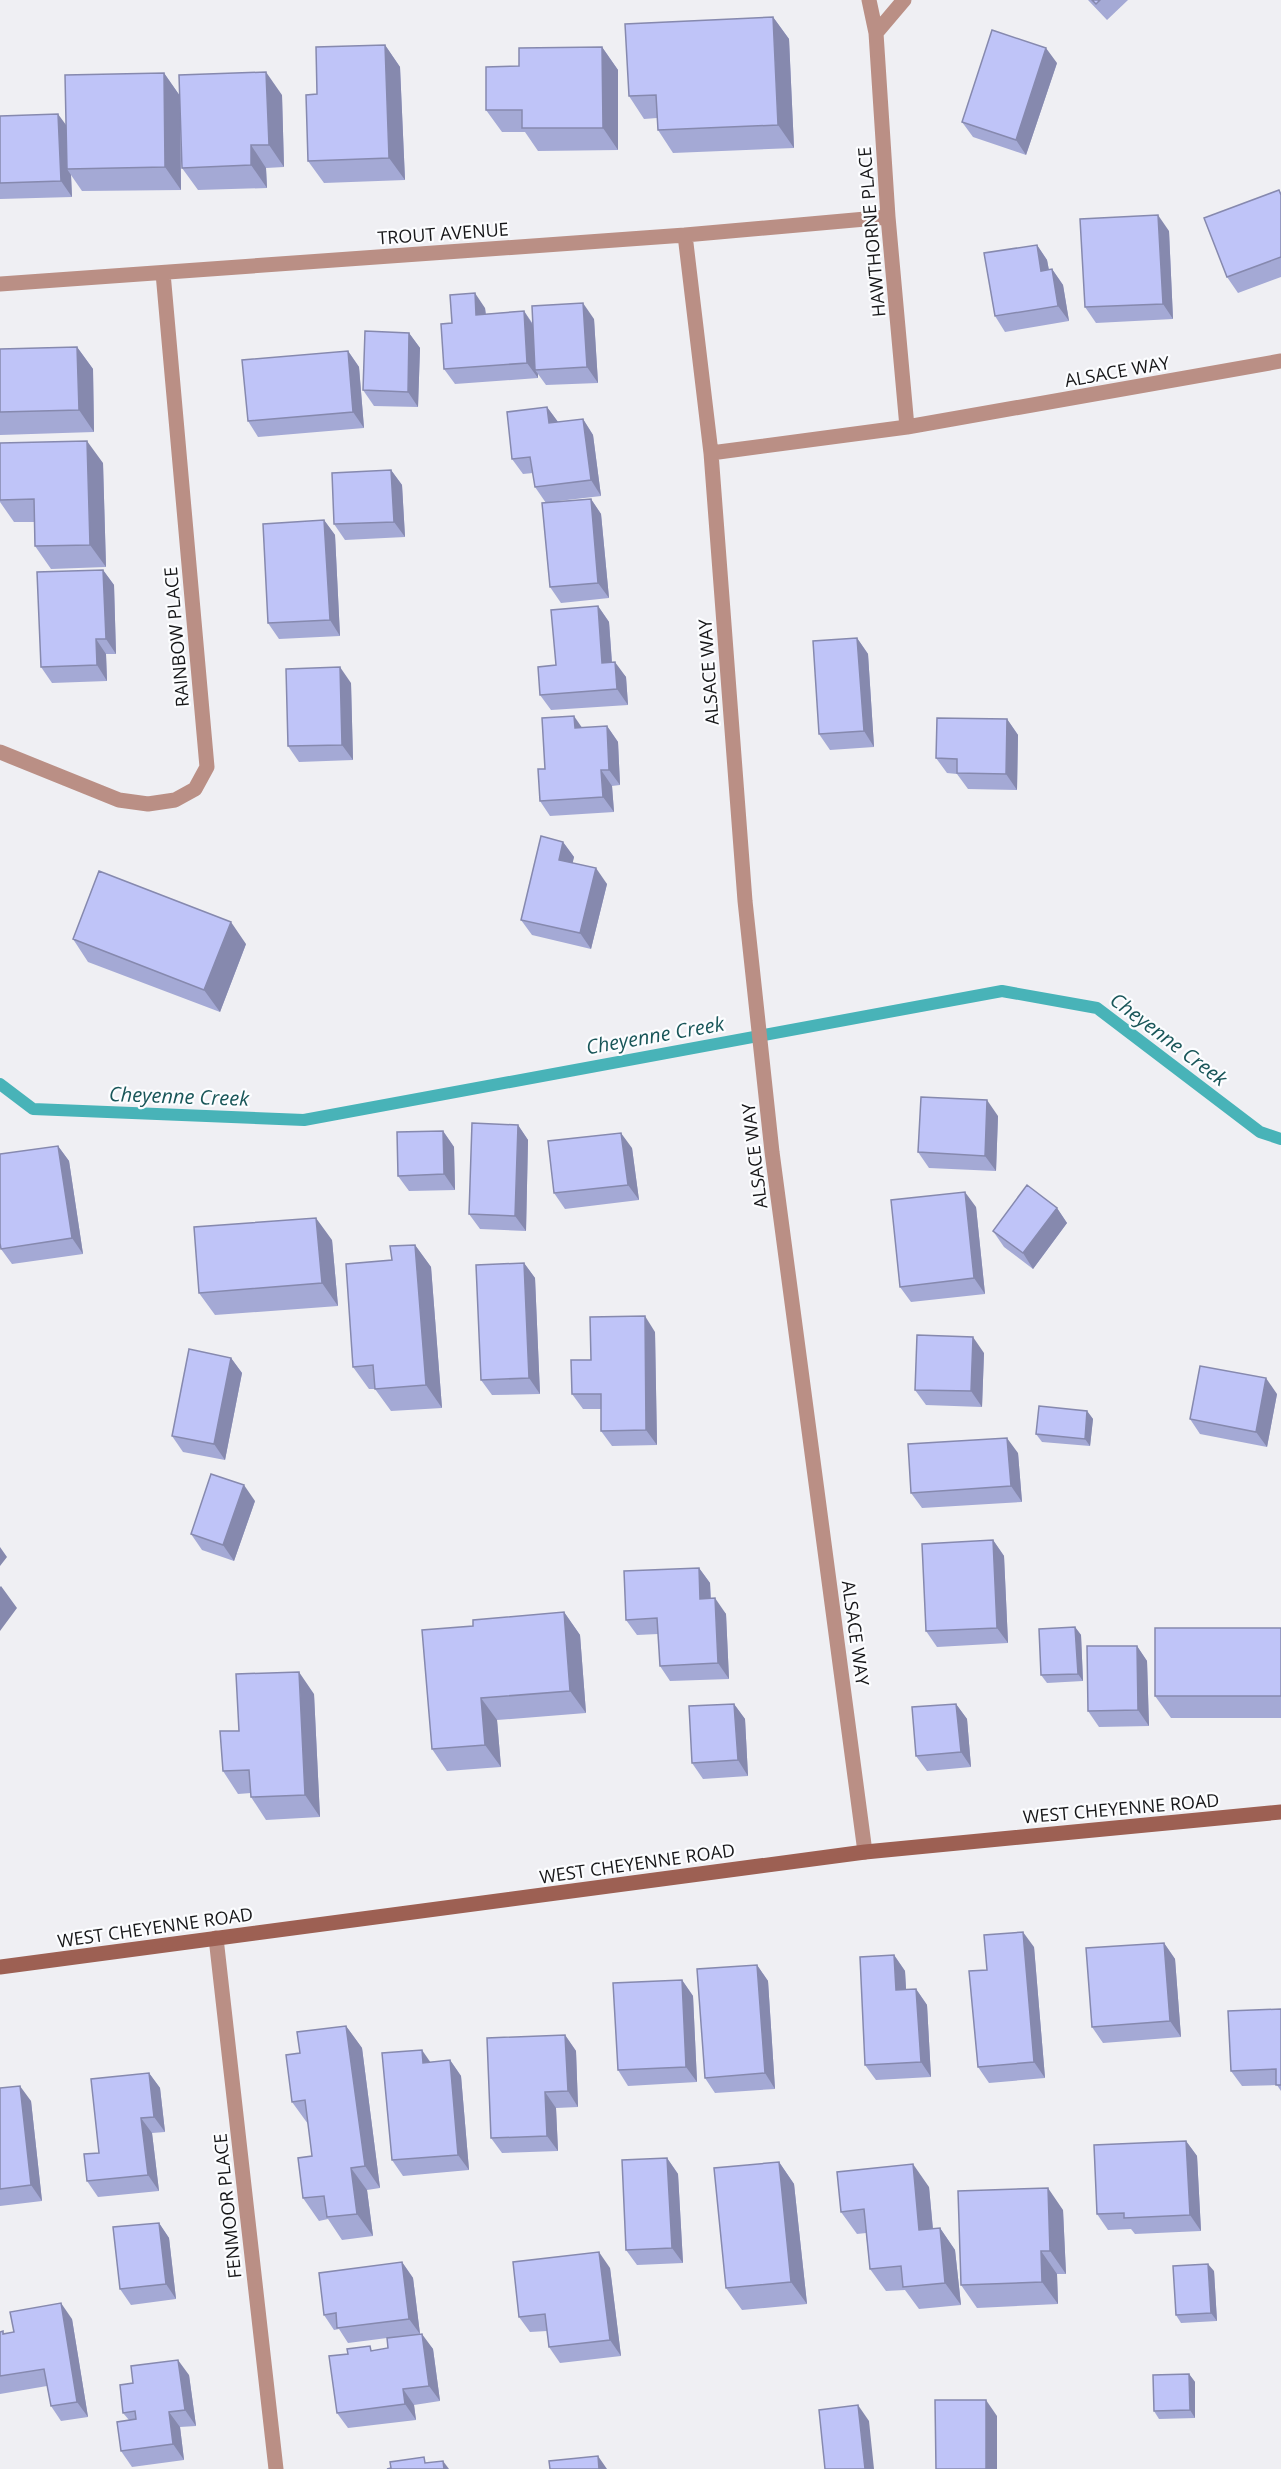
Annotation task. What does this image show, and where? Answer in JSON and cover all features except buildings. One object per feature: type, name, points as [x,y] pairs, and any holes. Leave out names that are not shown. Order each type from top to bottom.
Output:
[{"type":"main road","name":"WEST CHEYENNE ROAD","points":[[0,1967],[865,1852],[1281,1812]]},
{"type":"street","name":"HAWTHORNE PLACE","points":[[869,0],[876,33],[888,217],[907,427]]},
{"type":"street","points":[[876,33],[904,0]]},
{"type":"street","name":"TROUT AVENUE","points":[[0,284],[685,235],[888,217]]},
{"type":"street","name":"ALSACE WAY","points":[[685,235],[711,453],[745,901],[772,1152],[865,1852]]},
{"type":"street","name":"RAINBOW PLACE","points":[[0,752],[119,800],[148,804],[174,800],[195,789],[207,767],[163,273]]},
{"type":"street","name":"ALSACE WAY","points":[[711,453],[907,427],[1281,362]]},
{"type":"street","name":"FENMOOR PLACE","points":[[216,1938],[276,2469]]},
{"type":"waterway","name":"Cheyenne Creek","points":[[0,1084],[33,1109],[304,1120],[1002,991],[1097,1008],[1260,1132],[1281,1139]]}]
